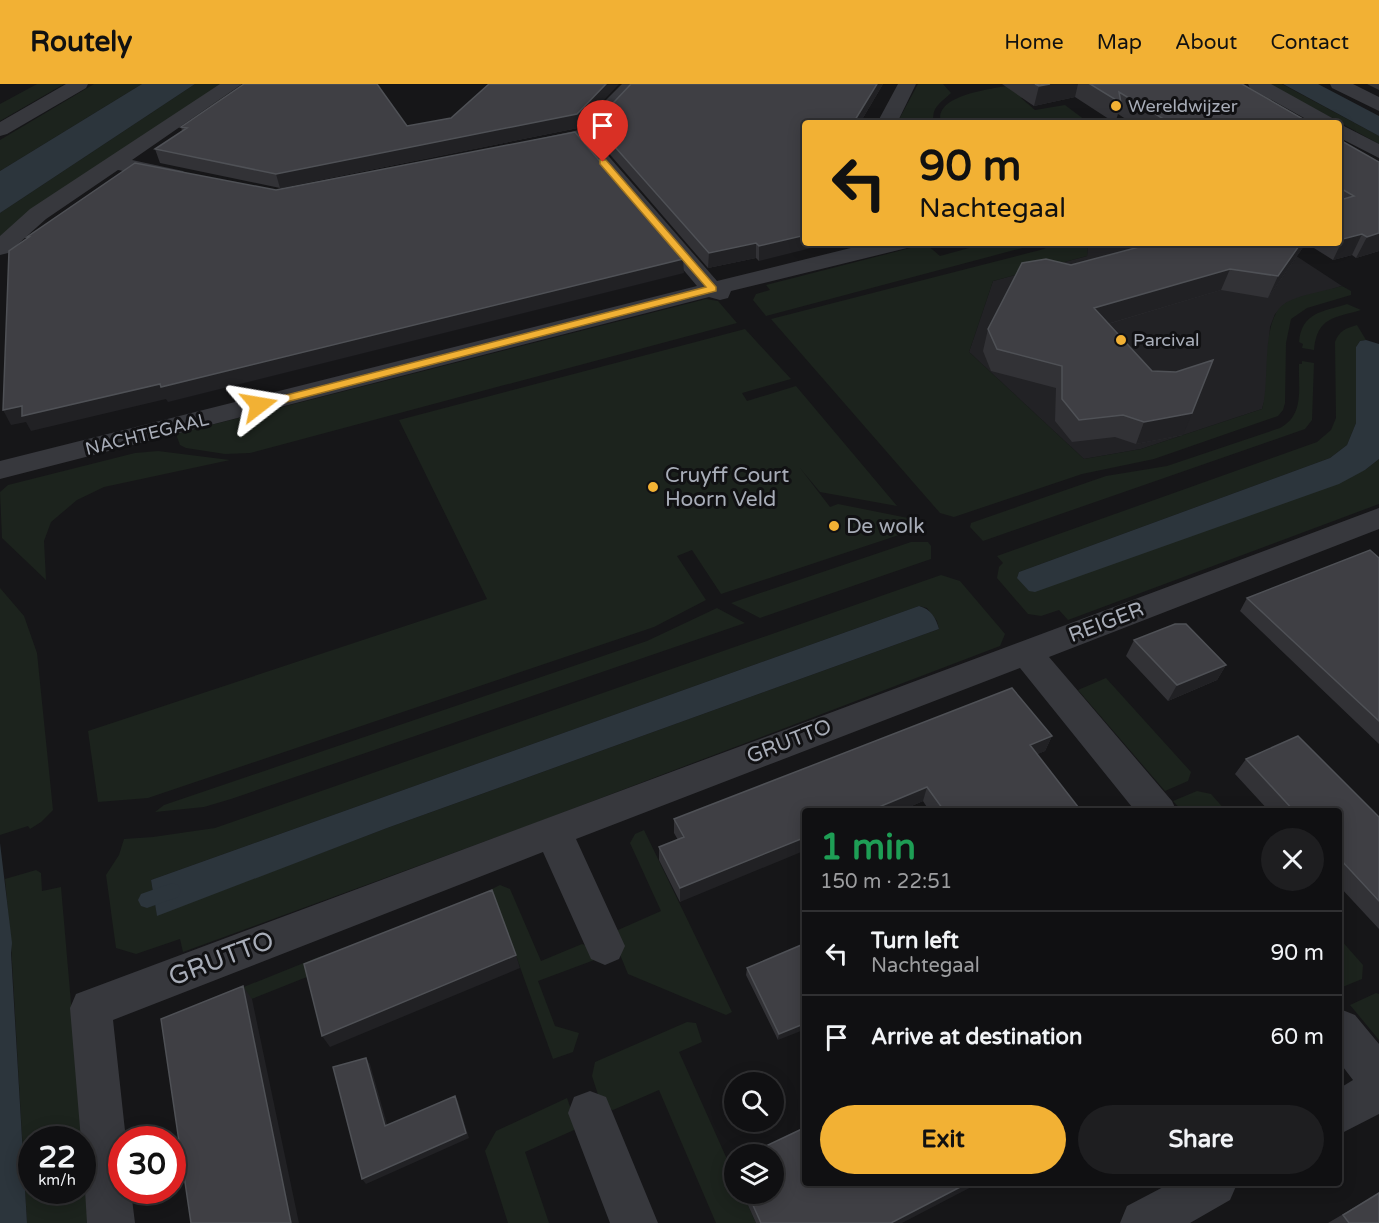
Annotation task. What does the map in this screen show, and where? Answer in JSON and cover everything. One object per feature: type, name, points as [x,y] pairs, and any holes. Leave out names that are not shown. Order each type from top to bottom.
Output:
[{"type":"street","points":[[0,130],[79,84]]},
{"type":"street","points":[[0,249],[38,214],[233,84]]},
{"type":"street","points":[[632,84],[591,126],[586,135],[588,145],[716,291]]},
{"type":"street","points":[[889,120],[907,84]]},
{"type":"street","points":[[1257,84],[1322,120]]},
{"type":"street","points":[[1339,84],[1379,105]]},
{"type":"street","points":[[1342,131],[1379,152]]},
{"type":"street","points":[[518,149],[586,135]]},
{"type":"street","points":[[115,163],[194,179]]},
{"type":"street","name":"NACHTEGAAL","points":[[0,470],[888,246]]},
{"type":"street","name":"REIGER","points":[[1026,652],[1379,518]]},
{"type":"street","points":[[1026,652],[1155,808]]},
{"type":"street","name":"GRUTTO","points":[[111,1223],[91,1008],[1026,652]]},
{"type":"street","points":[[553,831],[605,946]]},
{"type":"street","points":[[1342,1032],[1379,1078]]},
{"type":"street","points":[[1342,1111],[1379,1090]]},
{"type":"street","points":[[590,1113],[634,1223]]},
{"type":"street","points":[[1144,1223],[1210,1186]]},
{"type":"shaded area","points":[[37,84],[64,84],[0,121],[0,104]]},
{"type":"shaded area","points":[[94,84],[142,84],[0,171],[0,140]]},
{"type":"shaded area","points":[[142,84],[195,84],[0,213],[0,171]]},
{"type":"shaded area","points":[[195,84],[223,84],[0,238],[0,213]]},
{"type":"shaded area","points":[[918,84],[943,84],[951,93],[935,109],[934,120],[899,120]]},
{"type":"shaded area","points":[[1019,84],[1036,84],[1027,96],[1021,98],[1035,110],[1065,105],[1085,120],[941,120],[941,113],[947,105],[956,99],[983,90]]},
{"type":"shaded area","points":[[1269,84],[1282,84],[1379,136],[1379,144],[1342,124],[1342,120],[1335,120]]},
{"type":"shaded area","points":[[1283,84],[1318,84],[1379,116],[1379,136]]},
{"type":"shaded area","points":[[918,246],[928,246],[940,256],[976,246],[1030,246],[766,316],[753,300],[756,294],[770,290],[766,285]]},
{"type":"shaded area","points":[[1048,246],[1088,246],[1087,256],[993,281],[969,352],[1084,459],[1141,449],[1262,409],[1265,397],[1269,335],[1278,310],[1293,299],[1342,286],[1351,291],[1351,295],[1307,308],[1291,319],[1286,343],[1285,403],[1278,416],[1154,459],[1082,474],[954,517],[940,513],[771,319],[1044,249]]},
{"type":"shaded area","name":"Parcival","points":[[1088,246],[1274,246],[1284,248],[1342,286],[1286,303],[1275,314],[1270,327],[1266,395],[1262,409],[1141,449],[1084,459],[969,352],[993,281],[1087,256]]},
{"type":"shaded area","points":[[706,299],[718,301],[737,323],[250,453],[225,454],[186,448],[180,445],[176,434]]},
{"type":"shaded area","points":[[1347,304],[1361,310],[1328,321],[1319,331],[1314,350],[1302,348],[1303,344],[1299,342],[1301,332],[1309,319]]},
{"type":"shaded area","points":[[1357,325],[1366,340],[1360,341],[1356,347],[1356,423],[1347,445],[1330,458],[1019,572],[1017,578],[1365,470],[1379,459],[1379,504],[1068,620],[1059,610],[1041,616],[1028,614],[997,578],[999,567],[1003,563],[997,556],[1317,442],[1331,430],[1336,418],[1335,342],[1343,330]]},
{"type":"shaded area","points":[[745,329],[791,379],[742,393],[747,401],[796,386],[897,506],[820,492],[800,468],[830,507],[838,504],[908,518],[913,524],[905,533],[721,594],[692,550],[677,556],[706,600],[654,627],[148,798],[98,802],[88,731],[487,599],[399,420]]},
{"type":"shaded area","points":[[1366,340],[1379,344],[1379,459],[1365,470],[1339,484],[1035,592],[1029,591],[1017,578],[1019,572],[1330,458],[1347,445],[1356,423],[1356,347],[1360,341]]},
{"type":"shaded area","points":[[1302,361],[1314,363],[1312,420],[1305,429],[983,541],[970,527],[971,523],[1106,476],[1167,466],[1280,428],[1288,423],[1297,408],[1299,364],[1302,364]]},
{"type":"shaded area","points":[[158,451],[230,460],[104,487],[77,500],[51,522],[44,541],[46,580],[2,538],[0,492],[8,485],[135,453]]},
{"type":"shaded area","points":[[911,542],[928,542],[931,546],[931,559],[760,618],[731,603]]},
{"type":"shaded area","points":[[941,575],[960,581],[1005,634],[1000,646],[530,825],[183,952],[180,939],[136,954],[116,948],[106,875],[119,855],[124,839],[215,828]],"holes":[[[919,606],[927,608],[937,621],[939,629],[387,828],[157,915],[151,880]]]},
{"type":"shaded area","points":[[0,588],[24,616],[37,653],[53,810],[30,829],[28,826],[0,835]]},
{"type":"shaded area","points":[[919,606],[932,614],[939,629],[387,828],[157,916],[151,880]]},
{"type":"shaded area","points":[[717,608],[745,623],[231,799],[204,807],[155,812],[164,805],[647,641]]},
{"type":"shaded area","points":[[1106,678],[1191,772],[1188,781],[1165,791],[1078,690]]},
{"type":"shaded area","points":[[1197,791],[1211,794],[1223,808],[1179,808],[1173,801]]},
{"type":"shaded area","points":[[644,830],[732,1012],[726,1015],[628,974],[614,940],[618,930],[661,911],[630,843],[635,834]]},
{"type":"shaded area","points":[[0,843],[12,943],[21,1126],[18,1126],[18,1204],[26,1204],[27,1223],[0,1223]]},
{"type":"shaded area","points":[[36,870],[41,873],[42,891],[61,887],[82,1126],[21,1126],[5,879]]},
{"type":"shaded area","points":[[500,885],[510,889],[541,961],[582,944],[593,948],[597,959],[538,981],[555,1026],[579,1033],[573,1052],[553,1059],[492,889]]},
{"type":"shaded area","points":[[1342,941],[1363,965],[1362,979],[1342,987]]},
{"type":"shaded area","points":[[321,956],[342,963],[171,1031],[169,1017]]},
{"type":"shaded area","points":[[1376,993],[1379,994],[1379,1040],[1350,1005]]},
{"type":"shaded area","points":[[687,1022],[696,1023],[702,1042],[679,1052],[724,1152],[724,1204],[747,1204],[756,1223],[716,1223],[659,1090],[613,1110],[602,1107],[592,1076],[595,1062]]},
{"type":"shaded area","points":[[567,1098],[574,1118],[574,1130],[525,1152],[549,1223],[508,1223],[485,1151],[496,1131]]},
{"type":"shaded area","points":[[26,1204],[88,1204],[90,1223],[27,1223]]},
{"type":"building","points":[[244,84],[377,84],[407,126],[451,118],[489,84],[606,84],[577,114],[276,174],[155,149],[187,128],[181,127]]},
{"type":"building","points":[[631,84],[877,84],[855,120],[802,120],[802,236],[759,246],[756,243],[709,253],[599,129],[597,122]]},
{"type":"building","points":[[1090,84],[1242,84],[1305,120],[1165,120],[1119,92],[1121,103]]},
{"type":"building","points":[[575,132],[683,259],[161,387],[160,384],[22,416],[22,406],[3,410],[9,251],[135,163],[276,190]]},
{"type":"building","points":[[1342,141],[1379,162],[1379,233],[1367,237],[1362,234],[1342,238],[1342,199],[1354,196],[1342,189]]},
{"type":"building","points":[[1143,246],[1299,246],[1278,276],[1230,269],[1094,308],[1152,371],[1176,372],[1213,360],[1192,413],[1144,422],[1123,415],[1079,420],[1062,399],[1062,366],[997,349],[988,329],[1022,263],[1046,259],[1071,265]]},
{"type":"building","points":[[1370,550],[1379,558],[1379,721],[1247,598]]},
{"type":"building","points":[[1175,624],[1186,624],[1226,665],[1177,685],[1134,640]]},
{"type":"building","points":[[1012,688],[1052,736],[1030,745],[1079,808],[942,808],[927,787],[877,808],[802,808],[802,839],[680,888],[659,847],[684,837],[674,819]]},
{"type":"building","points":[[1298,736],[1379,817],[1379,901],[1342,861],[1342,808],[1291,808],[1246,759]]},
{"type":"building","points":[[492,890],[516,955],[322,1036],[304,964]]},
{"type":"building","points":[[802,945],[802,1025],[779,1034],[747,968]]},
{"type":"building","points":[[243,986],[291,1223],[191,1223],[186,1189],[186,1126],[177,1126],[161,1019]]},
{"type":"building","points":[[366,1058],[385,1126],[455,1096],[466,1133],[362,1179],[333,1067]]},
{"type":"building","points":[[802,1129],[802,1186],[962,1186],[891,1223],[761,1223],[752,1204],[784,1204],[784,1144],[770,1144]]},
{"type":"building","points":[[1379,1193],[1379,1223],[1349,1223],[1343,1215]]},
{"type":"waterway","points":[[147,900],[172,891]]},
{"type":"place","name":"Wereldwijzer","points":[[1116,106]]},
{"type":"place","name":"Parcival","points":[[1121,340]]},
{"type":"place","name":"Cruyff Court Hoorn Veld","points":[[653,487]]},
{"type":"place","name":"De wolk","points":[[834,526]]},
{"type":"route","points":[[259,405],[712,289],[603,162]]}]
